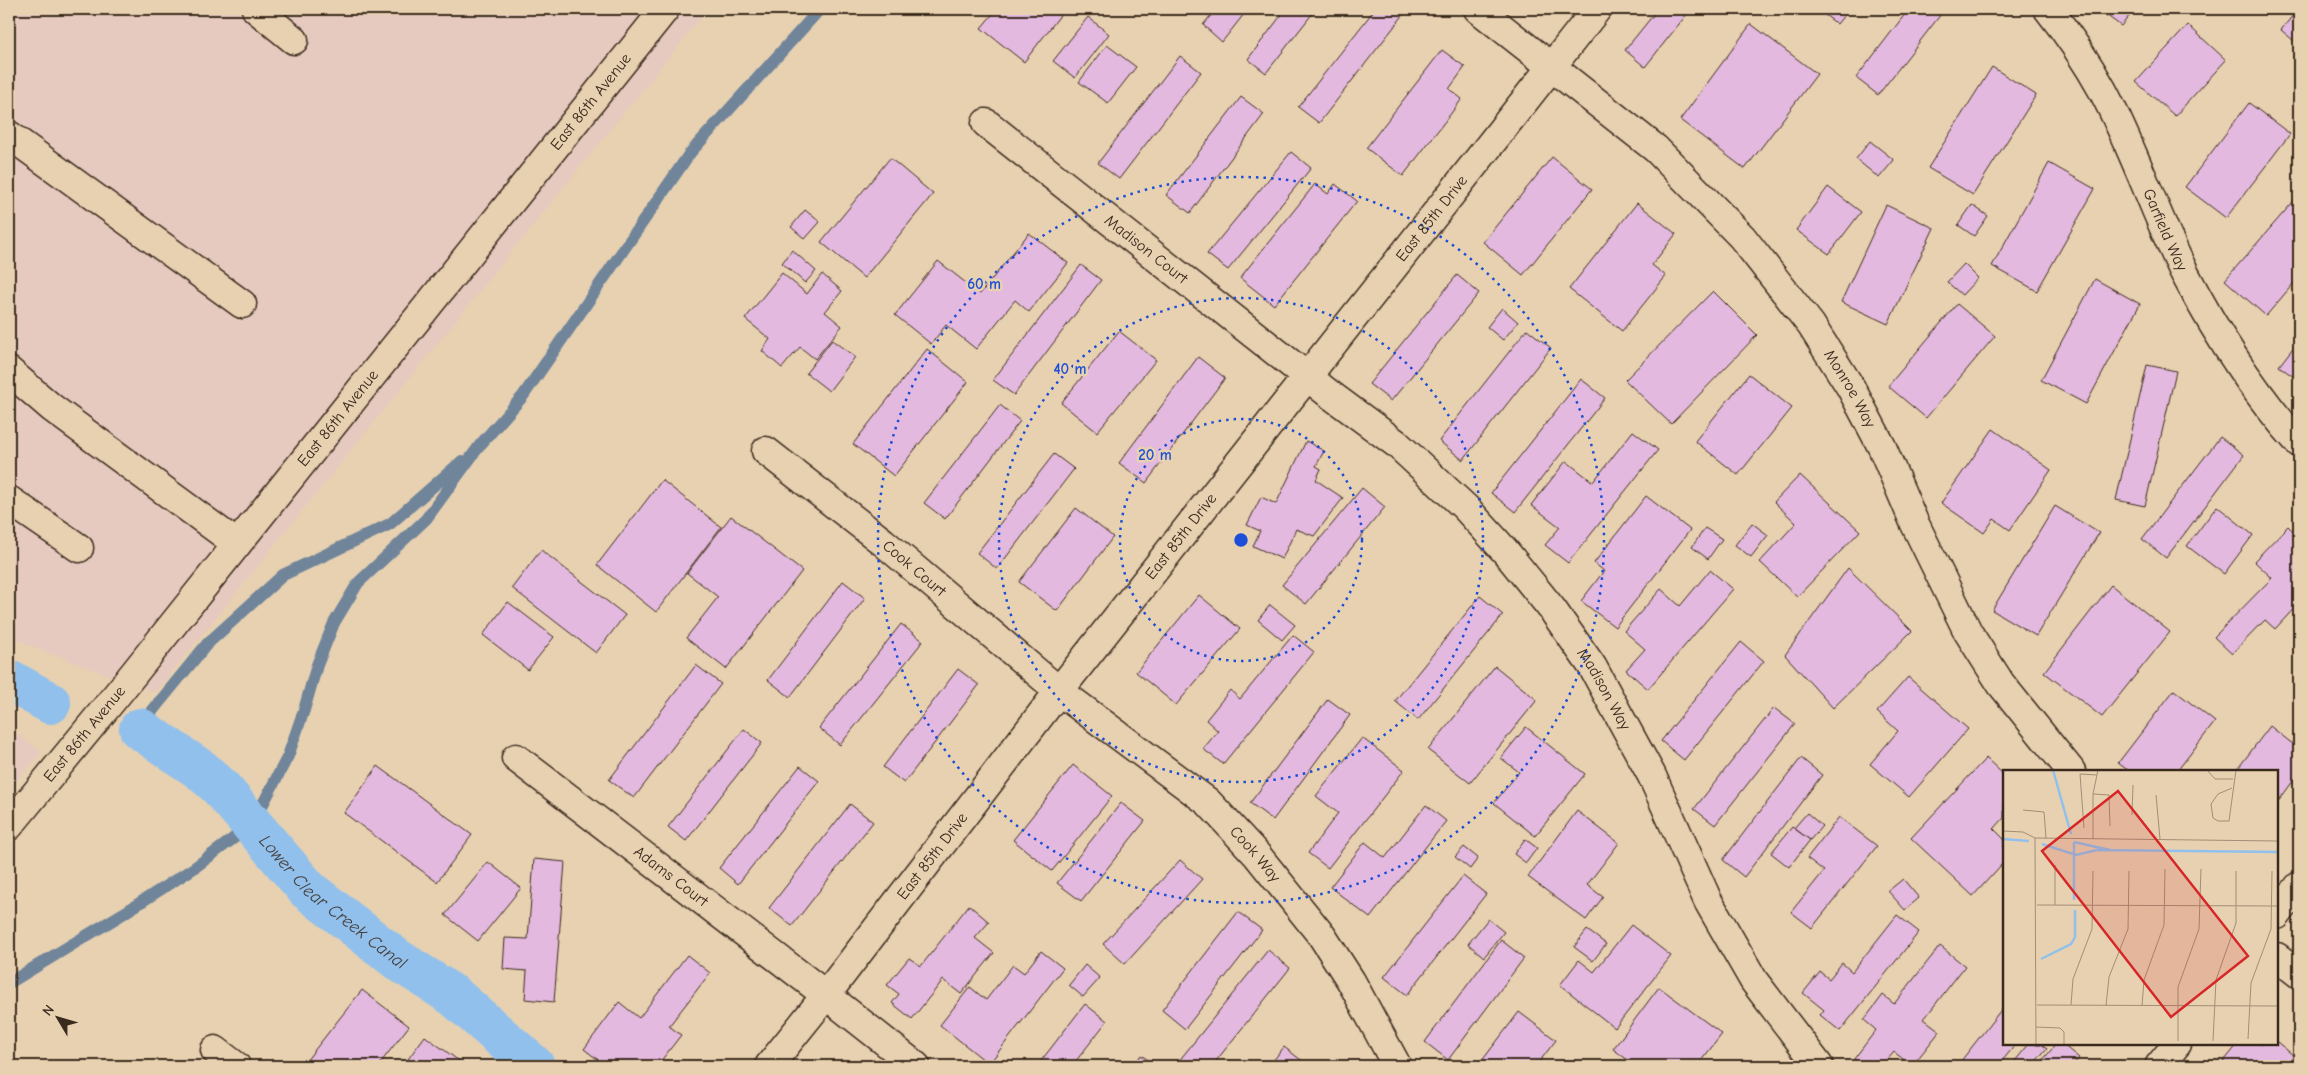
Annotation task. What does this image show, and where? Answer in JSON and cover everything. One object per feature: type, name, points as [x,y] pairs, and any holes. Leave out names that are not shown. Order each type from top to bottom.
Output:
[{"type":"street","points":[[256,9],[294,40]]},
{"type":"street","name":"East 86th Avenue","points":[[9,826],[665,9]]},
{"type":"street","name":"Monroe Way","points":[[1478,9],[1656,149],[1742,237],[1811,325],[1851,388],[1882,447],[1914,522],[1968,632],[2001,684],[2070,770]]},
{"type":"street","name":"East 85th Drive","points":[[768,1066],[826,995],[1059,690],[1597,9]]},
{"type":"street","name":"Garfield Way","points":[[2048,9],[2067,34],[2103,91],[2185,274],[2219,332],[2258,391],[2299,443]]},
{"type":"street","name":"Madison Court","points":[[986,123],[1306,376]]},
{"type":"street","points":[[9,134],[242,304]]},
{"type":"street","points":[[9,371],[52,408],[237,544]]},
{"type":"street","name":"Madison Way","points":[[1306,376],[1397,444],[1466,508],[1505,551],[1552,609],[1592,666],[1652,776],[1708,901],[1754,981],[1819,1066]]},
{"type":"street","name":"Cook Court","points":[[766,451],[883,542],[1059,690]]},
{"type":"street","points":[[9,500],[79,548]]},
{"type":"street","name":"Cook Way","points":[[1059,690],[1208,802],[1257,855],[1322,936],[1351,981],[1397,1066]]},
{"type":"street","name":"Adams Court","points":[[516,758],[916,1066]]},
{"type":"street","points":[[2278,914],[2299,886]]},
{"type":"street","points":[[2278,958],[2299,974]]},
{"type":"street","points":[[2159,1066],[2176,1045]]},
{"type":"street","points":[[215,1050],[236,1066]]},
{"type":"shaded area","points":[[9,9],[708,9],[155,693],[31,646],[9,635]]},
{"type":"shaded area","points":[[9,728],[42,752],[9,789]]},
{"type":"building","points":[[997,9],[1065,9],[1024,62],[981,28]]},
{"type":"building","points":[[1216,9],[1248,9],[1222,42],[1203,25]]},
{"type":"building","points":[[1286,9],[1316,9],[1266,73],[1248,59]]},
{"type":"building","points":[[1375,9],[1408,9],[1319,123],[1298,107]]},
{"type":"building","points":[[1658,9],[1691,9],[1645,67],[1625,50]]},
{"type":"building","points":[[1817,9],[1849,9],[1837,24]]},
{"type":"building","points":[[1909,9],[1945,9],[1878,95],[1856,78]]},
{"type":"building","points":[[2098,9],[2135,9],[2121,26]]},
{"type":"building","points":[[2299,9],[2299,45],[2281,30]]},
{"type":"building","points":[[1088,17],[1109,34],[1075,78],[1053,61]]},
{"type":"building","points":[[1751,24],[1817,74],[1745,169],[1680,120]]},
{"type":"building","points":[[2188,25],[2226,60],[2175,116],[2136,82]]},
{"type":"building","points":[[1107,45],[1136,67],[1108,103],[1079,82]]},
{"type":"building","points":[[1442,50],[1465,67],[1449,89],[1462,99],[1403,176],[1366,148]]},
{"type":"building","points":[[1180,56],[1201,72],[1119,179],[1098,163]]},
{"type":"building","points":[[1992,67],[2036,95],[1973,195],[1928,168]]},
{"type":"building","points":[[1241,97],[1264,114],[1190,213],[1166,195]]},
{"type":"building","points":[[2249,103],[2290,134],[2226,218],[2185,187]]},
{"type":"building","points":[[1870,141],[1894,160],[1879,178],[1856,159]]},
{"type":"building","points":[[1291,152],[1311,168],[1228,270],[1207,254]]},
{"type":"building","points":[[1552,157],[1592,189],[1523,275],[1483,242]]},
{"type":"building","points":[[890,158],[933,194],[864,278],[821,242]]},
{"type":"building","points":[[2049,163],[2095,189],[2037,291],[1992,266]]},
{"type":"building","points":[[1315,184],[1328,194],[1335,184],[1357,201],[1274,305],[1240,278]]},
{"type":"building","points":[[1828,187],[1861,212],[1829,254],[1796,230]]},
{"type":"building","points":[[2299,195],[2299,277],[2266,316],[2225,280]]},
{"type":"building","points":[[1637,203],[1676,234],[1652,265],[1666,276],[1622,331],[1569,289]]},
{"type":"building","points":[[1886,205],[1934,228],[1888,324],[1841,302]]},
{"type":"building","points":[[1972,205],[1988,216],[1974,236],[1958,225]]},
{"type":"building","points":[[805,210],[820,222],[805,239],[791,227]]},
{"type":"building","points":[[1029,233],[1068,263],[1029,312],[1015,300],[976,349],[946,325],[931,344],[895,315],[938,261],[980,294]]},
{"type":"building","points":[[792,250],[816,271],[805,283],[782,263]]},
{"type":"building","points":[[1964,264],[1978,278],[1962,295],[1947,282]]},
{"type":"building","points":[[1081,265],[1101,280],[1014,395],[993,380]]},
{"type":"building","points":[[782,273],[807,294],[822,274],[842,291],[825,312],[842,326],[815,359],[800,347],[782,368],[762,351],[770,339],[745,319]]},
{"type":"building","points":[[1457,275],[1479,293],[1391,401],[1369,384]]},
{"type":"building","points":[[2095,279],[2140,304],[2086,404],[2041,380]]},
{"type":"building","points":[[1713,291],[1757,335],[1671,424],[1625,380]]},
{"type":"building","points":[[1957,304],[1995,336],[1926,418],[1888,386]]},
{"type":"building","points":[[1502,308],[1518,322],[1503,340],[1487,327]]},
{"type":"building","points":[[1527,329],[1551,348],[1463,460],[1439,441]]},
{"type":"building","points":[[1119,331],[1156,360],[1097,432],[1061,403]]},
{"type":"building","points":[[832,340],[855,357],[829,391],[806,373]]},
{"type":"building","points":[[2299,340],[2299,381],[2279,366]]},
{"type":"building","points":[[927,349],[968,382],[894,476],[853,444]]},
{"type":"building","points":[[1198,357],[1225,378],[1146,483],[1119,463]]},
{"type":"building","points":[[2147,365],[2176,371],[2145,506],[2116,500]]},
{"type":"building","points":[[1749,374],[1792,408],[1738,475],[1695,441]]},
{"type":"building","points":[[1581,379],[1605,398],[1515,512],[1491,493]]},
{"type":"building","points":[[1000,405],[1020,421],[945,519],[924,503]]},
{"type":"building","points":[[1993,429],[2051,470],[2010,530],[1994,519],[1984,533],[1941,503]]},
{"type":"building","points":[[1633,431],[1658,450],[1568,563],[1545,545],[1560,527],[1531,505],[1566,461],[1593,482]]},
{"type":"building","points":[[2220,437],[2244,455],[2166,558],[2142,539]]},
{"type":"building","points":[[1306,441],[1324,451],[1316,466],[1321,469],[1316,480],[1343,498],[1314,536],[1296,529],[1282,559],[1253,546],[1260,531],[1247,525],[1261,497],[1276,504]]},
{"type":"building","points":[[1054,454],[1074,469],[997,569],[977,553]]},
{"type":"building","points":[[1800,475],[1860,531],[1797,597],[1760,562],[1796,523],[1774,502]]},
{"type":"building","points":[[662,480],[721,527],[656,612],[597,565]]},
{"type":"building","points":[[1362,488],[1385,507],[1306,604],[1282,585]]},
{"type":"building","points":[[1646,496],[1690,530],[1615,627],[1581,601],[1604,571],[1594,563]]},
{"type":"building","points":[[2055,506],[2099,533],[2036,636],[1992,610]]},
{"type":"building","points":[[2217,506],[2253,535],[2224,574],[2187,546]]},
{"type":"building","points":[[1076,508],[1113,537],[1057,611],[1019,582]]},
{"type":"building","points":[[731,516],[802,571],[726,669],[686,638],[718,597],[687,573]]},
{"type":"building","points":[[1752,523],[1768,535],[1751,557],[1735,545]]},
{"type":"building","points":[[2288,526],[2299,537],[2299,603],[2275,629],[2265,620],[2232,654],[2214,637],[2272,578],[2254,561]]},
{"type":"building","points":[[1705,528],[1722,539],[1708,559],[1692,547]]},
{"type":"building","points":[[541,550],[625,615],[596,653],[512,588]]},
{"type":"building","points":[[1848,568],[1912,631],[1833,708],[1785,655]]},
{"type":"building","points":[[1710,570],[1733,589],[1648,689],[1626,670],[1645,649],[1624,631],[1661,589],[1680,606]]},
{"type":"building","points":[[843,581],[865,598],[790,697],[768,680]]},
{"type":"building","points":[[2111,585],[2170,632],[2102,717],[2044,672]]},
{"type":"building","points":[[1199,595],[1240,629],[1176,705],[1136,672]]},
{"type":"building","points":[[1480,596],[1503,615],[1418,720],[1395,701]]},
{"type":"building","points":[[508,602],[554,637],[528,670],[483,635]]},
{"type":"building","points":[[1270,605],[1295,625],[1282,640],[1258,620]]},
{"type":"building","points":[[901,624],[923,641],[840,745],[819,728]]},
{"type":"building","points":[[1293,635],[1314,652],[1223,764],[1203,749],[1218,731],[1206,720],[1230,690],[1240,699]]},
{"type":"building","points":[[1741,642],[1764,661],[1684,760],[1661,741]]},
{"type":"building","points":[[696,665],[721,684],[634,798],[609,780]]},
{"type":"building","points":[[1495,666],[1537,700],[1470,783],[1428,750]]},
{"type":"building","points":[[958,669],[979,685],[904,783],[883,767]]},
{"type":"building","points":[[1908,677],[1968,729],[1909,797],[1870,764],[1898,731],[1877,712]]},
{"type":"building","points":[[2174,690],[2215,722],[2178,770],[2128,770],[2118,763]]},
{"type":"building","points":[[1328,699],[1350,715],[1273,820],[1250,803]]},
{"type":"building","points":[[1774,708],[1795,724],[1715,825],[1694,809]]},
{"type":"building","points":[[2270,726],[2299,749],[2299,773],[2278,802],[2278,770],[2237,770]]},
{"type":"building","points":[[1526,727],[1585,774],[1535,836],[1494,803],[1519,772],[1501,758]]},
{"type":"building","points":[[744,729],[762,743],[686,841],[668,827]]},
{"type":"building","points":[[1362,738],[1404,770],[1328,868],[1308,853],[1338,813],[1316,796]]},
{"type":"building","points":[[1801,758],[1822,775],[1744,877],[1723,860]]},
{"type":"building","points":[[1986,758],[2003,774],[2003,819],[1994,829],[2003,838],[2003,863],[1973,896],[1911,838]]},
{"type":"building","points":[[1073,765],[1112,796],[1052,871],[1013,840]]},
{"type":"building","points":[[378,766],[472,835],[437,882],[344,813]]},
{"type":"building","points":[[800,766],[819,781],[738,884],[719,868]]},
{"type":"building","points":[[1121,803],[1145,821],[1081,901],[1057,883]]},
{"type":"building","points":[[850,804],[873,822],[792,926],[769,908]]},
{"type":"building","points":[[1426,805],[1446,821],[1370,918],[1330,887],[1365,842],[1385,858]]},
{"type":"building","points":[[1577,811],[1619,843],[1587,885],[1603,897],[1586,920],[1528,877]]},
{"type":"building","points":[[1807,813],[1822,826],[1810,840],[1794,828]]},
{"type":"building","points":[[1839,817],[1877,846],[1812,928],[1791,912],[1824,871],[1807,858]]},
{"type":"building","points":[[1792,827],[1810,840],[1789,867],[1771,853]]},
{"type":"building","points":[[1525,839],[1537,848],[1526,863],[1514,854]]},
{"type":"building","points":[[1464,847],[1478,858],[1470,869],[1455,857]]},
{"type":"building","points":[[534,859],[565,862],[554,1002],[525,999],[527,971],[503,969],[505,938],[528,939]]},
{"type":"building","points":[[1180,860],[1202,879],[1125,964],[1103,944]]},
{"type":"building","points":[[488,862],[521,888],[478,941],[445,915]]},
{"type":"building","points":[[1463,876],[1486,894],[1407,995],[1384,977]]},
{"type":"building","points":[[1903,879],[1919,898],[1905,910],[1888,891]]},
{"type":"building","points":[[969,905],[989,922],[975,938],[994,953],[961,994],[943,980],[912,1019],[892,1003],[899,994],[887,985],[909,958],[921,966]]},
{"type":"building","points":[[1238,912],[1262,930],[1185,1029],[1162,1010]]},
{"type":"building","points":[[1897,915],[1919,932],[1840,1031],[1820,1015],[1824,1010],[1803,993],[1820,972],[1829,979],[1842,963],[1852,972]]},
{"type":"building","points":[[1488,919],[1504,932],[1484,957],[1468,944]]},
{"type":"building","points":[[1631,925],[1671,956],[1615,1028],[1560,985],[1579,960],[1594,972]]},
{"type":"building","points":[[1587,930],[1606,944],[1593,961],[1574,947]]},
{"type":"building","points":[[1501,940],[1524,958],[1448,1060],[1425,1042]]},
{"type":"building","points":[[1940,946],[1965,966],[1924,1019],[1940,1031],[1912,1066],[1894,1052],[1882,1066],[1863,1066],[1854,1059],[1876,1030],[1864,1020],[1883,995],[1894,1004]]},
{"type":"building","points":[[1268,950],[1290,968],[1212,1066],[1183,1066],[1178,1062]]},
{"type":"building","points":[[1041,951],[1063,968],[989,1064],[940,1025],[970,987],[986,1000],[1013,965],[1024,973]]},
{"type":"building","points":[[687,955],[710,973],[669,1026],[681,1035],[657,1066],[606,1066],[584,1049],[619,1002],[639,1018]]},
{"type":"building","points":[[1085,965],[1100,978],[1083,997],[1069,985]]},
{"type":"building","points":[[1659,987],[1722,1034],[1697,1066],[1636,1066],[1613,1049]]},
{"type":"building","points":[[362,990],[409,1026],[378,1066],[312,1066],[306,1061]]},
{"type":"building","points":[[1085,1004],[1107,1021],[1072,1066],[1037,1066]]},
{"type":"building","points":[[2003,1007],[2003,1045],[2015,1045],[1998,1066],[1957,1066]]},
{"type":"building","points":[[1519,1012],[1556,1040],[1536,1066],[1478,1066]]},
{"type":"building","points":[[425,1036],[466,1066],[403,1066]]},
{"type":"building","points":[[2278,1043],[2299,1060],[2299,1066],[2220,1066],[2237,1045],[2278,1045]]},
{"type":"building","points":[[2028,1045],[2042,1045],[2047,1048],[2032,1066],[2021,1066],[2015,1061]]},
{"type":"building","points":[[2055,1045],[2063,1045],[2079,1058],[2072,1066],[2038,1066]]},
{"type":"building","points":[[1284,1047],[1309,1066],[1269,1066]]},
{"type":"building","points":[[1141,1055],[1157,1066],[1133,1066]]},
{"type":"waterway","points":[[9,983],[194,868],[234,838],[263,804],[288,756],[317,665],[334,623],[358,583],[426,519],[480,445],[523,396],[690,153],[820,9]]},
{"type":"waterway","points":[[140,729],[153,710],[207,644],[283,575],[390,524],[462,461]]},
{"type":"waterway","name":"Lower Clear Creek Canal","points":[[9,680],[50,703]]},
{"type":"waterway","name":"Lower Clear Creek Canal","points":[[140,729],[201,770],[220,787],[308,890],[398,960],[454,996],[534,1066]]}]
